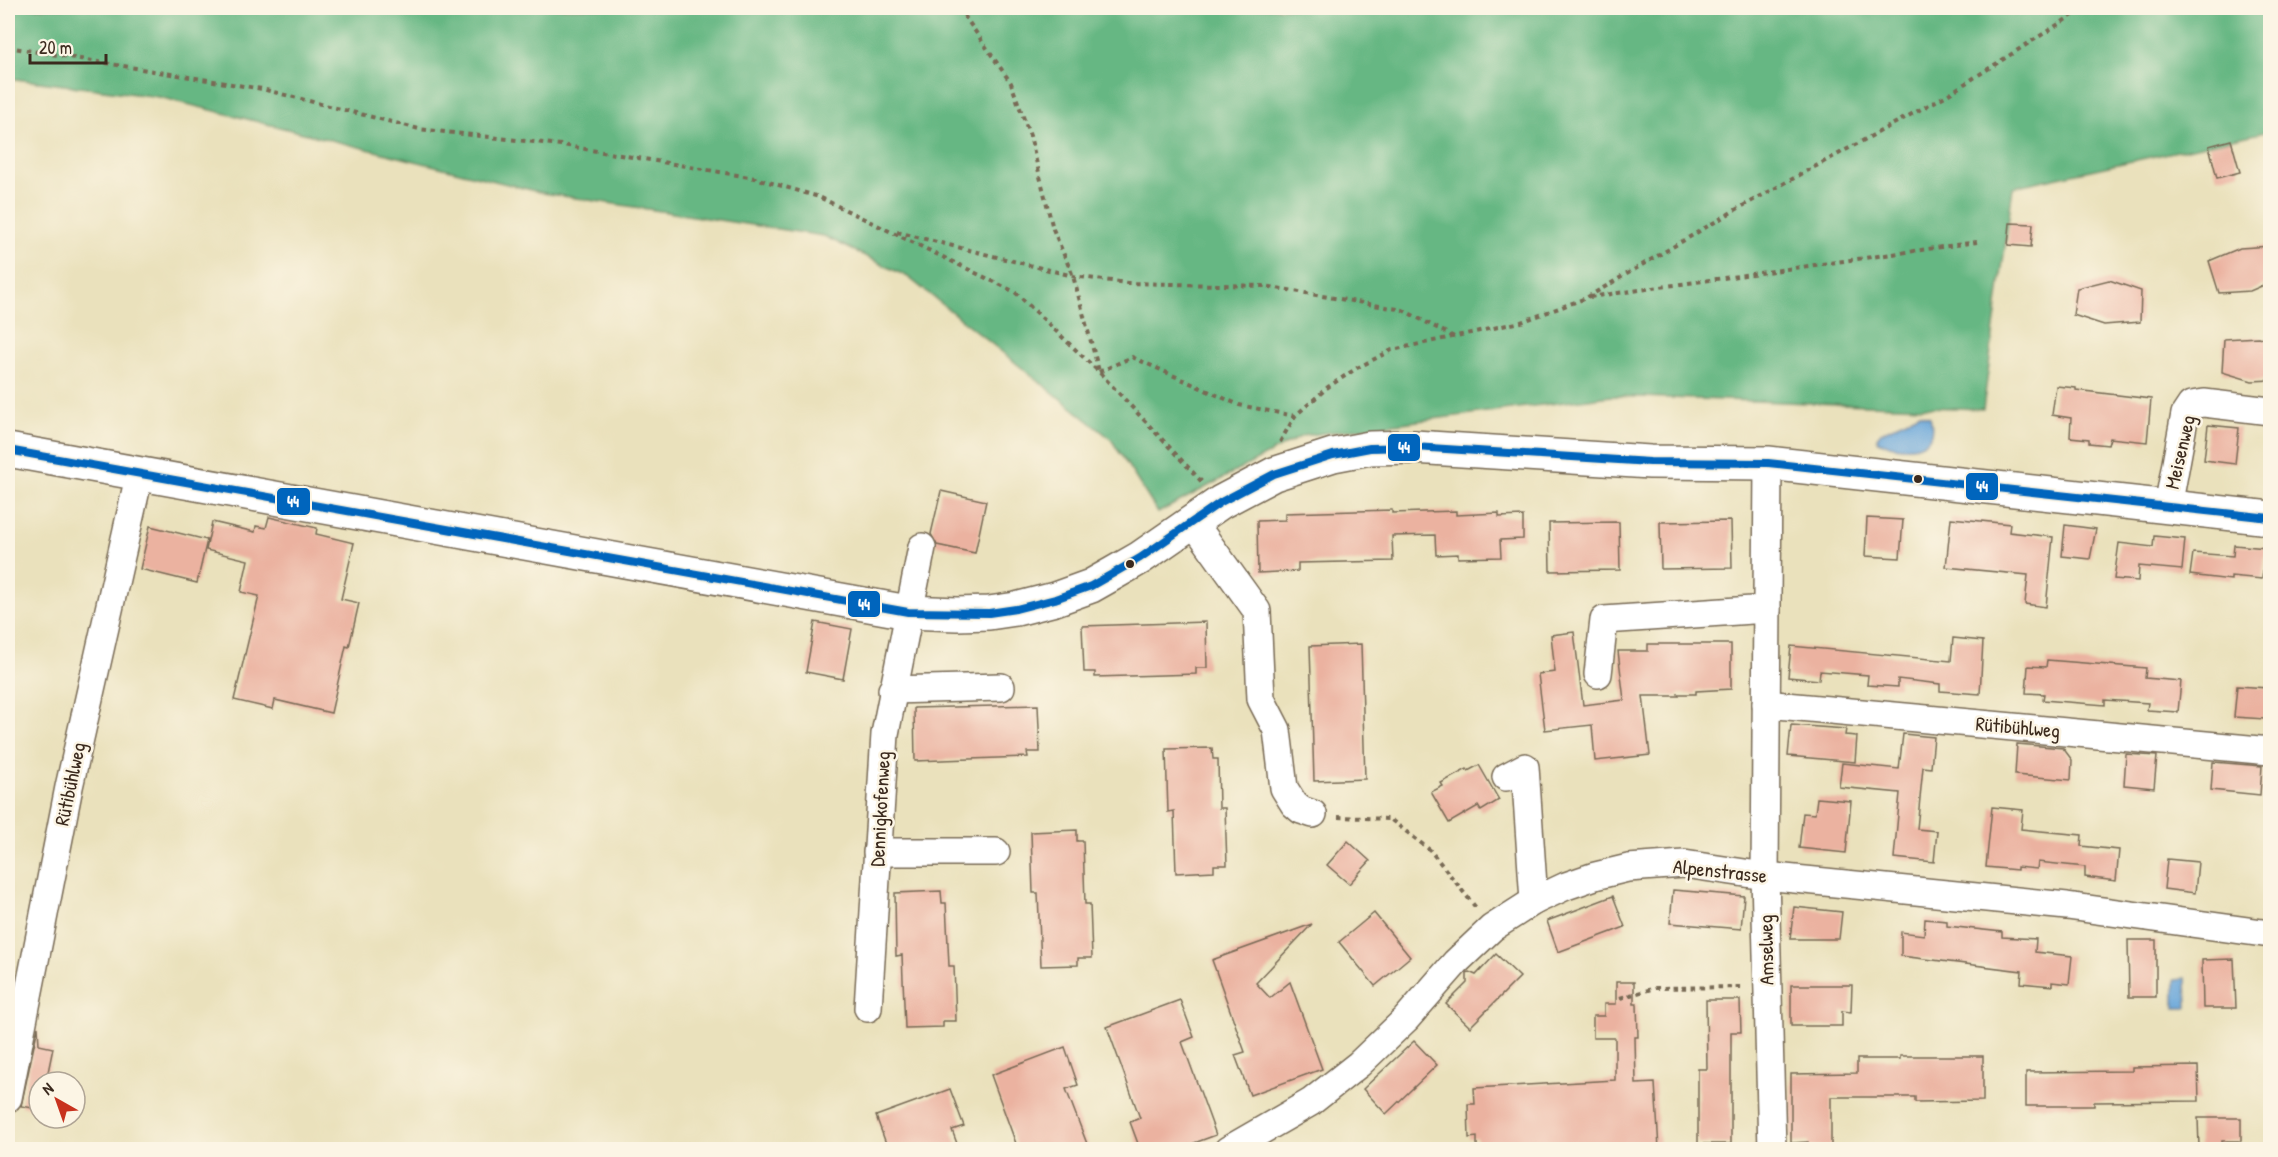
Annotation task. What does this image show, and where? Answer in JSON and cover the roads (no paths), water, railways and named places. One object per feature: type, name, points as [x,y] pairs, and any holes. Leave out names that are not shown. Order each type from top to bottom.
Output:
[{"type":"street","name":"Meisenweg","points":[[2168,507],[2185,414],[2191,405],[2204,403],[2271,411]]},
{"type":"street","points":[[8,450],[908,612],[957,615],[1016,609],[1055,599],[1091,586],[1221,502],[1274,474],[1333,455],[1370,448],[1414,447],[1650,462],[1768,463],[2271,519]]},
{"type":"street","name":"Amselweg","points":[[1768,463],[1765,876],[1766,987],[1772,1149]]},
{"type":"street","name":"Rütibühlweg","points":[[8,1098],[69,787],[140,472]]},
{"type":"street","points":[[1193,522],[1257,611],[1261,699],[1277,730],[1284,788],[1294,804],[1301,810],[1313,814]]},
{"type":"street","name":"Dennigkofenweg","points":[[868,1008],[885,734],[922,547]]},
{"type":"street","points":[[1598,674],[1604,620],[1767,609]]},
{"type":"street","points":[[892,690],[1001,687]]},
{"type":"street","name":"Rütibühlweg","points":[[1766,704],[2271,751]]},
{"type":"street","points":[[1506,777],[1525,766],[1534,901]]},
{"type":"street","points":[[877,852],[996,852]]},
{"type":"street","name":"Alpenstrasse","points":[[1228,1149],[1311,1102],[1359,1064],[1406,1019],[1456,962],[1492,928],[1534,901],[1595,876],[1628,868],[1684,864],[1765,876],[2067,906],[2271,933]]},
{"type":"water","points":[[1920,413],[1930,417],[1932,429],[1924,443],[1897,447],[1878,441],[1877,437],[1880,433]]},
{"type":"water","points":[[2186,979],[2187,1008],[2175,1008],[2175,980]]}]
